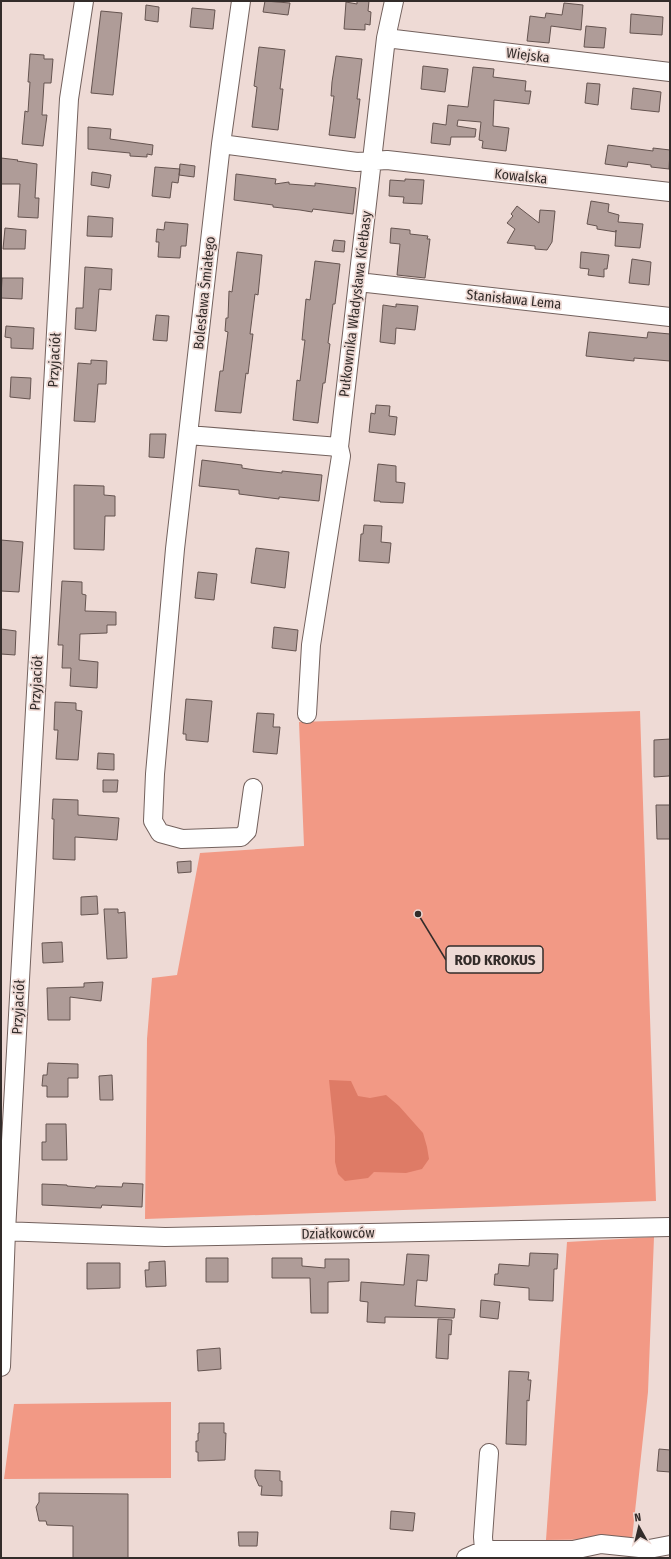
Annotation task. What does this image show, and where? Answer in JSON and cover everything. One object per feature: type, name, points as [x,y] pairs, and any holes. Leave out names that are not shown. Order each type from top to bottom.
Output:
[{"type":"street","name":"Przyjaciół","points":[[1,1367],[3,1231],[69,99],[84,1]]},
{"type":"street","name":"Bolesława Śmiałego","points":[[241,1],[221,144],[175,549],[160,712],[153,821],[160,832],[182,839],[241,837],[247,831],[253,788]]},
{"type":"street","name":"Pułkownika Władysława Kiełbasy","points":[[307,714],[311,645],[340,456],[339,447],[386,38],[394,1]]},
{"type":"street","name":"Wiejska","points":[[386,38],[670,72]]},
{"type":"street","points":[[221,144],[357,162],[372,161]]},
{"type":"street","name":"Kowalska","points":[[372,161],[387,160],[670,192]]},
{"type":"street","name":"Stanisława Lema","points":[[358,282],[670,316]]},
{"type":"street","points":[[188,435],[339,447]]},
{"type":"street","name":"Działkowców","points":[[3,1231],[165,1237],[670,1227]]},
{"type":"street","points":[[484,1550],[483,1537],[489,1453]]},
{"type":"street","points":[[466,1558],[484,1550],[573,1550],[601,1544],[649,1549],[670,1545]]},
{"type":"shaded area","points":[[640,711],[656,1201],[145,1219],[147,1039],[152,978],[177,975],[200,853],[304,846],[299,722]]},
{"type":"shaded area","points":[[329,1080],[351,1081],[358,1096],[370,1098],[386,1095],[399,1106],[423,1133],[429,1159],[422,1169],[406,1173],[374,1172],[368,1178],[345,1181],[338,1174],[335,1162],[335,1137]]},
{"type":"shaded area","points":[[654,1237],[648,1392],[632,1539],[546,1540],[567,1242]]},
{"type":"shaded area","points":[[171,1402],[171,1478],[4,1479],[14,1404]]},
{"type":"building","points":[[265,1],[290,3],[288,15],[263,12]]},
{"type":"building","points":[[357,1],[369,1],[368,11],[371,12],[370,25],[365,24],[365,30],[344,29],[346,2],[357,4]]},
{"type":"building","points":[[564,3],[583,5],[581,30],[551,26],[549,43],[527,41],[530,16],[545,18],[546,13],[562,15]]},
{"type":"building","points":[[146,5],[159,7],[158,22],[145,20]]},
{"type":"building","points":[[192,8],[215,10],[213,29],[190,27]]},
{"type":"building","points":[[101,11],[122,13],[113,95],[91,93]]},
{"type":"building","points":[[631,14],[663,17],[662,35],[630,33]]},
{"type":"building","points":[[586,26],[606,28],[604,48],[584,47]]},
{"type":"building","points":[[259,47],[285,50],[280,89],[283,89],[278,130],[252,127],[257,87],[254,86]]},
{"type":"building","points":[[30,54],[44,55],[44,59],[53,59],[51,83],[44,83],[42,115],[47,115],[43,146],[22,144],[25,111],[28,112]]},
{"type":"building","points":[[336,56],[362,59],[357,99],[360,99],[355,138],[329,135],[334,96],[331,96],[332,82]]},
{"type":"building","points":[[423,66],[448,69],[445,92],[421,89]]},
{"type":"building","points":[[473,67],[494,69],[493,77],[526,81],[525,91],[531,91],[529,104],[494,100],[493,126],[509,128],[506,151],[482,148],[483,141],[479,140],[481,122],[458,120],[457,126],[476,129],[475,137],[451,137],[450,145],[431,143],[433,123],[446,125],[448,105],[468,107]]},
{"type":"building","points":[[587,83],[600,84],[598,105],[585,103]]},
{"type":"building","points":[[633,88],[661,92],[659,112],[631,109]]},
{"type":"building","points":[[88,127],[111,129],[110,139],[153,145],[152,155],[147,154],[147,157],[130,156],[130,153],[88,149]]},
{"type":"building","points":[[608,145],[653,151],[653,148],[670,150],[669,169],[628,162],[627,167],[605,164]]},
{"type":"building","points":[[1,158],[37,164],[35,198],[39,198],[38,218],[18,217],[20,184],[1,184]]},
{"type":"building","points":[[180,164],[195,166],[194,177],[179,175]]},
{"type":"building","points":[[155,167],[180,169],[178,183],[172,182],[170,198],[152,196]]},
{"type":"building","points":[[92,172],[111,175],[109,188],[91,185]]},
{"type":"building","points":[[236,174],[276,179],[275,184],[289,182],[289,184],[315,186],[315,183],[356,188],[353,214],[313,209],[312,212],[234,200]]},
{"type":"building","points":[[405,179],[424,180],[422,204],[403,203],[404,197],[389,196],[390,180],[405,181]]},
{"type":"building","points":[[591,201],[609,204],[608,212],[619,215],[618,222],[643,224],[640,248],[615,246],[616,232],[597,229],[597,226],[587,224]]},
{"type":"building","points":[[517,206],[539,223],[540,210],[555,211],[552,242],[547,250],[535,249],[535,246],[507,243],[515,229],[507,223],[513,216],[511,214]]},
{"type":"building","points":[[88,216],[113,218],[112,237],[87,236]]},
{"type":"building","points":[[165,222],[188,224],[186,246],[181,246],[180,258],[158,257],[159,242],[156,242],[157,229],[164,230]]},
{"type":"building","points":[[5,228],[26,230],[25,249],[3,249]]},
{"type":"building","points":[[391,228],[410,230],[410,234],[428,236],[427,239],[430,239],[425,278],[397,275],[400,244],[390,243]]},
{"type":"building","points":[[334,240],[345,241],[344,252],[332,251]]},
{"type":"building","points":[[237,252],[262,255],[258,295],[255,294],[250,334],[253,334],[248,374],[246,373],[241,413],[215,411],[220,371],[223,371],[228,332],[225,331],[226,318],[228,318],[229,291],[232,292]]},
{"type":"building","points":[[581,252],[609,255],[607,269],[604,269],[604,277],[588,275],[589,269],[580,268]]},
{"type":"building","points":[[632,259],[651,262],[649,285],[629,283]]},
{"type":"building","points":[[315,261],[340,264],[328,343],[330,344],[325,383],[323,383],[318,423],[293,420],[297,380],[300,381],[305,340],[302,340],[306,299],[310,300]]},
{"type":"building","points":[[85,267],[112,269],[111,290],[99,289],[96,331],[75,329],[76,308],[83,308]]},
{"type":"building","points":[[2,278],[23,278],[22,299],[1,298]]},
{"type":"building","points":[[396,304],[418,306],[415,330],[396,328],[395,344],[380,342],[383,305],[396,307]]},
{"type":"building","points":[[156,315],[169,316],[167,341],[153,340]]},
{"type":"building","points":[[6,326],[34,328],[33,349],[11,348],[11,338],[5,337]]},
{"type":"building","points":[[589,332],[647,338],[648,332],[670,334],[670,361],[634,358],[634,361],[586,356]]},
{"type":"building","points":[[91,360],[107,361],[106,384],[98,384],[95,422],[74,421],[78,363],[91,364]]},
{"type":"building","points":[[11,377],[31,378],[30,399],[10,397]]},
{"type":"building","points":[[376,405],[390,406],[389,416],[397,417],[395,435],[369,432],[371,413],[375,414]]},
{"type":"building","points":[[150,434],[166,434],[164,458],[149,457]]},
{"type":"building","points":[[202,460],[242,465],[242,468],[255,470],[322,475],[319,501],[279,497],[279,499],[239,494],[239,490],[199,486]]},
{"type":"building","points":[[378,464],[396,466],[396,482],[405,483],[403,503],[374,501]]},
{"type":"building","points":[[74,485],[104,486],[104,495],[115,496],[115,516],[105,516],[104,550],[74,549]]},
{"type":"building","points":[[364,525],[382,526],[381,542],[391,543],[389,563],[359,561],[361,534],[363,534]]},
{"type":"building","points":[[1,540],[23,542],[19,592],[1,591]]},
{"type":"building","points":[[256,548],[289,552],[285,588],[251,583]]},
{"type":"building","points":[[198,572],[217,574],[214,600],[195,598]]},
{"type":"building","points":[[62,581],[82,582],[82,594],[86,595],[85,611],[116,612],[116,625],[107,625],[107,633],[80,634],[79,660],[98,662],[97,688],[70,686],[71,668],[62,668],[63,645],[58,645]]},
{"type":"building","points":[[274,627],[298,630],[296,651],[272,648]]},
{"type":"building","points":[[1,629],[16,631],[15,655],[1,654]]},
{"type":"building","points":[[186,699],[212,701],[208,742],[186,740],[186,734],[183,734]]},
{"type":"building","points":[[55,702],[76,703],[76,710],[82,711],[78,760],[56,759],[58,730],[54,730]]},
{"type":"building","points":[[257,713],[274,714],[273,727],[280,727],[277,754],[253,752]]},
{"type":"building","points":[[670,739],[670,774],[669,776],[654,777],[654,740]]},
{"type":"building","points":[[98,753],[114,754],[114,770],[97,769]]},
{"type":"building","points":[[103,780],[118,780],[117,792],[103,792]]},
{"type":"building","points":[[53,799],[78,800],[78,815],[119,818],[117,840],[75,837],[75,860],[53,859]]},
{"type":"building","points":[[656,805],[670,805],[670,839],[657,839]]},
{"type":"building","points":[[191,861],[191,872],[178,873],[177,862]]},
{"type":"building","points":[[97,896],[98,914],[81,915],[81,897]]},
{"type":"building","points":[[104,909],[118,909],[118,913],[125,912],[127,958],[107,959]]},
{"type":"building","points":[[62,942],[63,962],[43,963],[42,943]]},
{"type":"building","points":[[103,982],[101,1001],[70,997],[70,1020],[48,1020],[47,988],[84,987],[84,983]]},
{"type":"building","points":[[48,1063],[78,1064],[78,1078],[68,1078],[68,1097],[47,1097],[47,1086],[42,1086],[43,1075],[47,1075]]},
{"type":"building","points":[[112,1075],[113,1100],[100,1100],[99,1076]]},
{"type":"building","points":[[46,1124],[66,1124],[67,1160],[42,1160],[42,1142],[46,1142]]},
{"type":"building","points":[[123,1183],[143,1184],[142,1207],[102,1205],[101,1208],[42,1205],[42,1184],[95,1188],[96,1186],[122,1187]]},
{"type":"building","points":[[530,1253],[558,1254],[557,1269],[554,1269],[553,1301],[529,1300],[529,1288],[494,1285],[495,1274],[498,1274],[499,1264],[529,1266]]},
{"type":"building","points":[[407,1254],[429,1255],[427,1281],[417,1280],[415,1306],[455,1309],[454,1318],[385,1317],[385,1323],[367,1322],[368,1302],[360,1301],[361,1282],[404,1285]]},
{"type":"building","points":[[206,1258],[228,1258],[228,1282],[206,1282]]},
{"type":"building","points":[[272,1258],[302,1258],[302,1266],[325,1268],[325,1259],[349,1259],[349,1281],[328,1282],[328,1313],[311,1313],[310,1278],[272,1278]]},
{"type":"building","points":[[165,1261],[166,1286],[146,1287],[145,1270],[149,1270],[149,1262]]},
{"type":"building","points":[[87,1263],[120,1263],[120,1288],[87,1289]]},
{"type":"building","points":[[481,1300],[500,1302],[498,1319],[480,1317]]},
{"type":"building","points":[[438,1319],[452,1320],[451,1335],[449,1334],[448,1359],[436,1358]]},
{"type":"building","points":[[220,1348],[221,1369],[198,1371],[197,1350]]},
{"type":"building","points":[[509,1371],[529,1372],[528,1380],[531,1380],[529,1401],[527,1400],[526,1445],[506,1444]]},
{"type":"building","points":[[199,1423],[224,1423],[224,1433],[226,1433],[225,1460],[198,1461],[196,1441],[198,1441]]},
{"type":"building","points":[[659,1449],[670,1450],[670,1472],[657,1471]]},
{"type":"building","points":[[255,1470],[280,1471],[282,1496],[261,1495],[262,1486],[259,1486],[255,1477]]},
{"type":"building","points":[[39,1493],[128,1494],[128,1558],[73,1558],[73,1526],[47,1525],[46,1521],[39,1521],[36,1507],[39,1502]]},
{"type":"building","points":[[391,1511],[415,1513],[413,1531],[390,1529]]},
{"type":"building","points":[[238,1532],[258,1532],[257,1546],[239,1546]]},
{"type":"place","name":"ROD KROKUS","points":[[418,914]]}]
